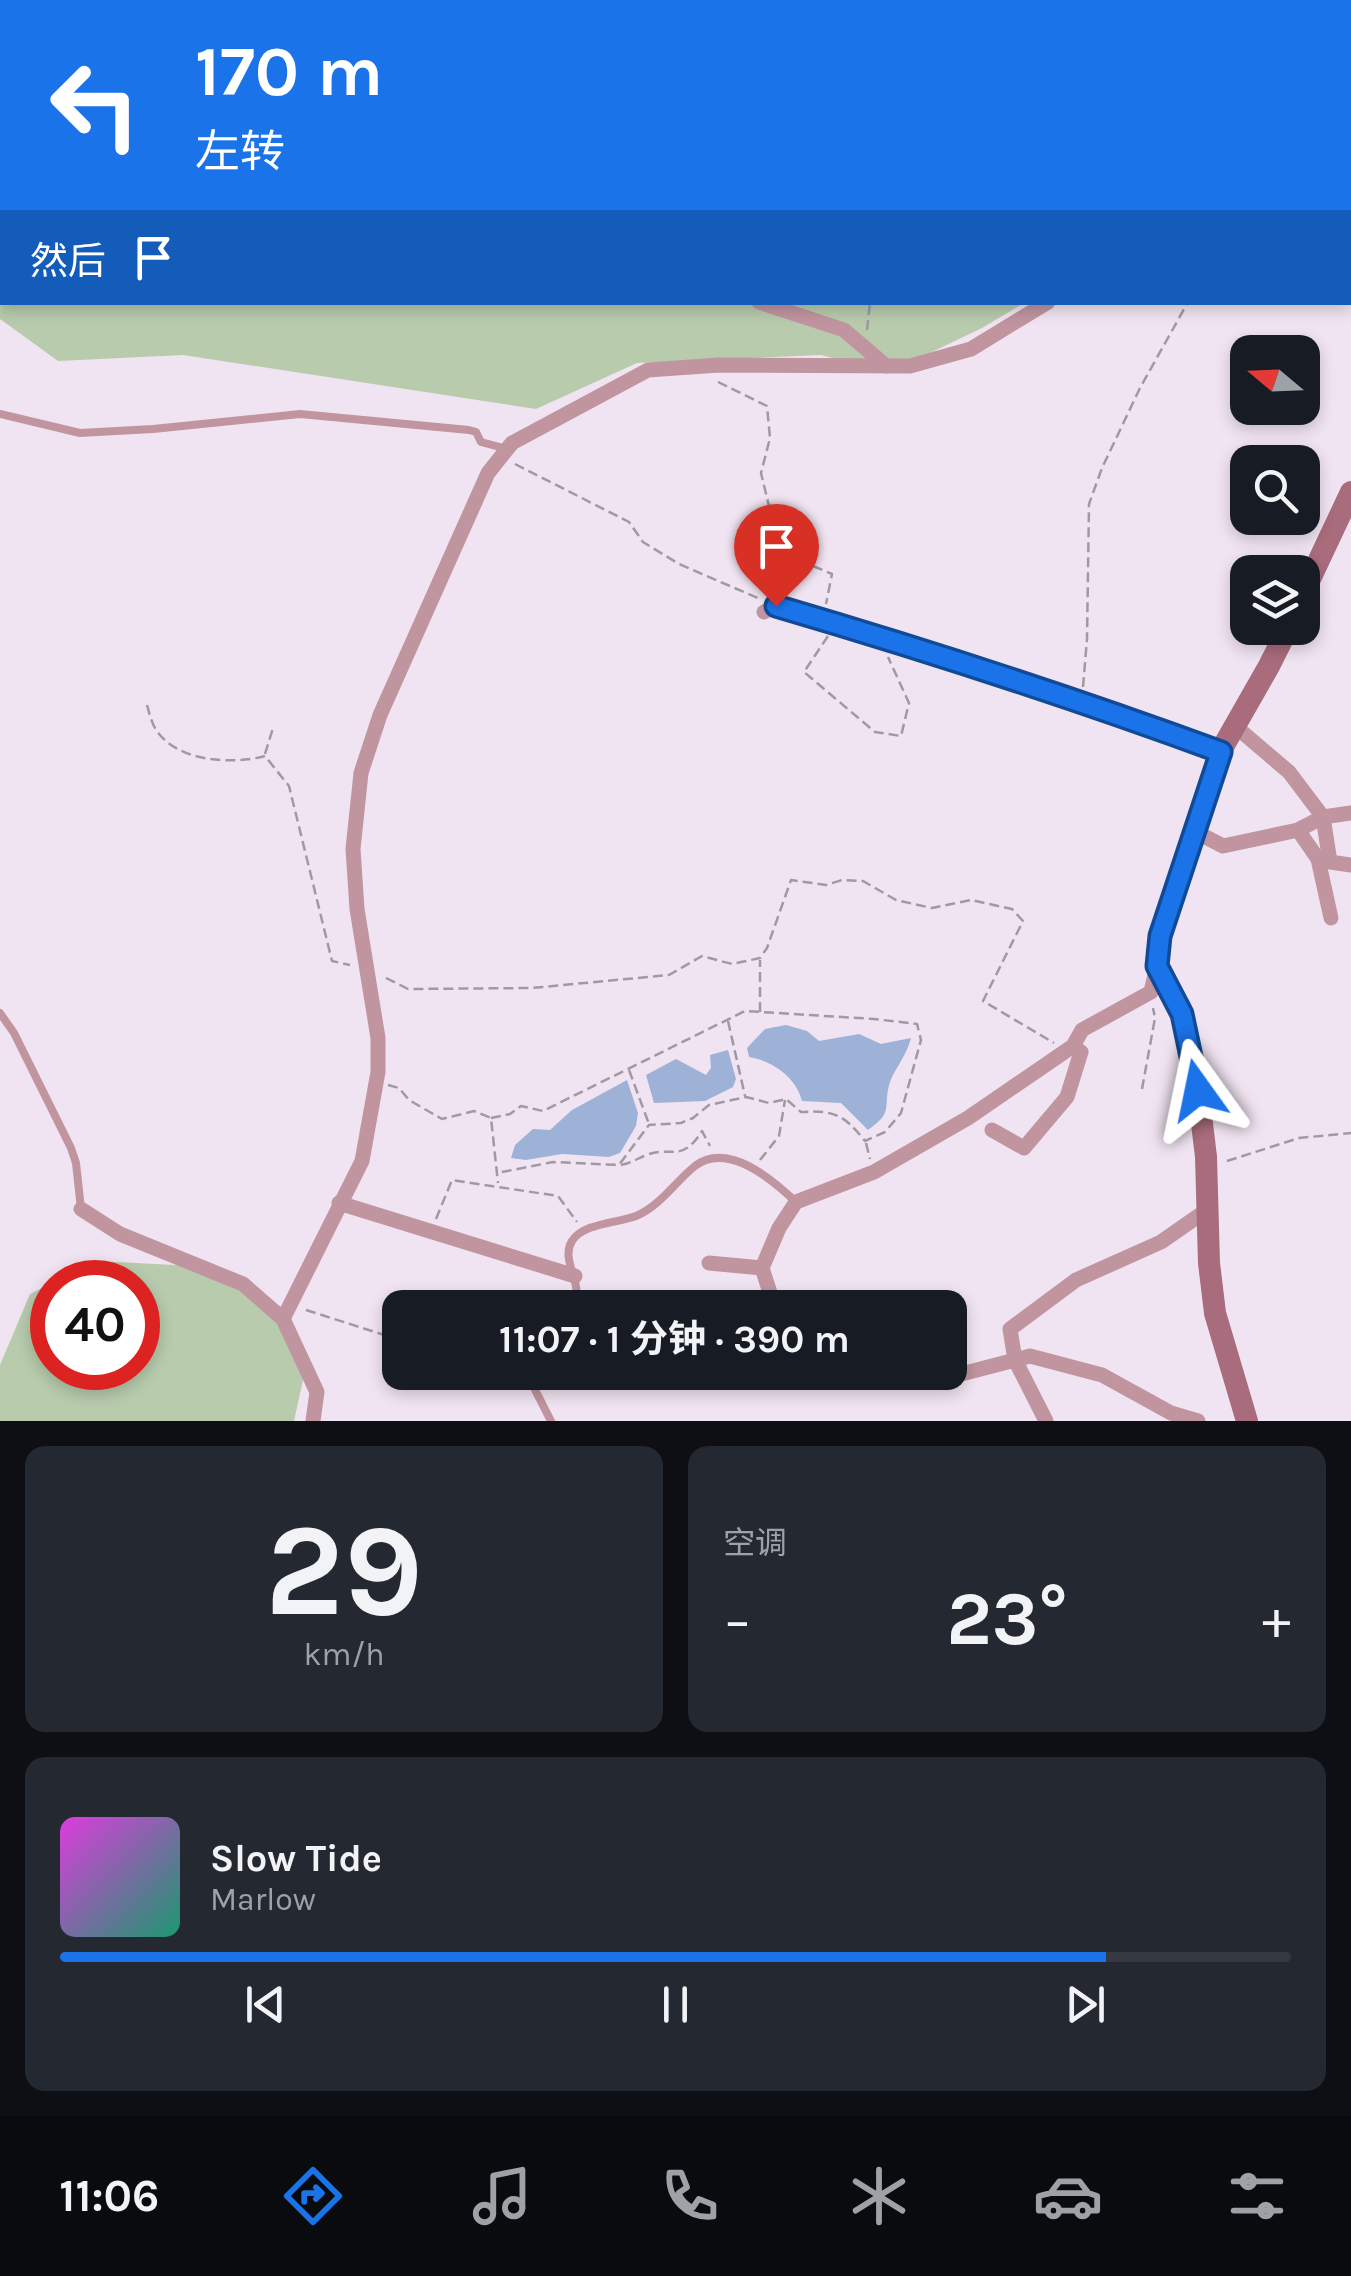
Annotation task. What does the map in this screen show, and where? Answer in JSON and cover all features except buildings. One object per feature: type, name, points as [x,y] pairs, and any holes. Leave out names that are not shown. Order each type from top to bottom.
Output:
[{"type":"street","points":[[769,305],[844,330],[886,366]]},
{"type":"street","points":[[286,1314],[362,1161],[376,1082],[378,1038],[357,909],[353,850],[361,773],[380,714],[488,473],[512,443],[648,370],[719,365],[910,366],[971,349],[1043,305]]},
{"type":"street","points":[[1320,558],[1351,492]]},
{"type":"street","points":[[770,609],[894,641],[1221,752]]},
{"type":"street","points":[[769,1290],[762,1268],[779,1228],[796,1202],[874,1172],[968,1118],[1070,1048],[1082,1030],[1151,992],[1160,936],[1221,752],[1279,645]]},
{"type":"street","points":[[1234,726],[1288,772],[1323,817],[1330,862],[1351,866]]},
{"type":"street","points":[[1194,832],[1223,846],[1298,830],[1323,817],[1351,813]]},
{"type":"street","points":[[1298,830],[1318,859],[1331,918]]},
{"type":"street","points":[[1157,966],[1182,1014],[1198,1090],[1215,1313],[1248,1421]]},
{"type":"street","points":[[992,1130],[1024,1148],[1066,1097],[1081,1052],[1070,1048]]},
{"type":"street","points":[[339,1203],[575,1276]]},
{"type":"street","points":[[81,1209],[120,1234],[242,1284],[286,1314],[317,1392],[313,1421]]},
{"type":"street","points":[[1046,1421],[1014,1360],[1010,1330],[1076,1280],[1161,1242],[1207,1210]]},
{"type":"street","points":[[709,1263],[762,1268]]},
{"type":"street","points":[[967,1372],[1030,1356],[1102,1375],[1171,1413],[1198,1421]]},
{"type":"lane","points":[[0,414],[89,433],[310,414],[469,430],[476,432],[481,442],[504,453]]},
{"type":"lane","points":[[0,1014],[14,1033],[71,1148],[81,1209]]},
{"type":"lane","points":[[577,1290],[569,1247],[574,1238],[584,1231],[642,1213],[696,1165],[716,1158],[754,1169],[771,1178],[796,1202]]},
{"type":"lane","points":[[536,1390],[552,1421]]},
{"type":"path","points":[[1083,702],[1082,672],[1088,639],[1089,504],[1132,404],[1186,305]]},
{"type":"path","points":[[718,382],[767,406],[770,438],[761,473],[780,552],[832,574],[830,622],[804,672],[875,732],[901,736],[909,703],[888,657],[894,641]]},
{"type":"path","points":[[504,453],[629,522],[643,542],[679,564],[770,609]]},
{"type":"path","points":[[146,705],[156,730],[182,753],[238,763],[265,756]]},
{"type":"path","points":[[265,756],[273,728]]},
{"type":"path","points":[[265,756],[289,786],[332,961],[367,970],[408,989],[532,988],[669,975],[702,956],[732,964],[760,958]]},
{"type":"path","points":[[760,1012],[760,958],[791,880],[826,885],[842,880],[863,881],[896,900],[932,908],[971,900],[1012,908],[1024,921],[983,1001],[1070,1048]]},
{"type":"path","points":[[1142,1089],[1155,1018],[1151,992]]},
{"type":"path","points":[[376,1082],[399,1088],[409,1100],[442,1120],[474,1111],[491,1118],[510,1114],[520,1106],[542,1111],[745,1012],[917,1024],[922,1040],[901,1113],[885,1132],[865,1141],[848,1120],[826,1110],[801,1112],[786,1099]]},
{"type":"path","points":[[728,1020],[746,1097]]},
{"type":"path","points":[[628,1069],[649,1125]]},
{"type":"path","points":[[619,1165],[649,1125],[681,1122],[709,1105],[746,1097],[769,1103],[786,1099]]},
{"type":"path","points":[[754,1169],[779,1136],[786,1099]]},
{"type":"path","points":[[491,1118],[498,1184]]},
{"type":"path","points":[[497,1173],[553,1162],[619,1165],[635,1162],[646,1154],[677,1154],[693,1146],[702,1130],[716,1158]]},
{"type":"path","points":[[1206,1167],[1299,1138],[1351,1133]]},
{"type":"path","points":[[432,1230],[452,1180],[558,1196],[584,1231]]},
{"type":"path","points":[[286,1314],[314,1311],[382,1334]]},
{"type":"green space","points":[[0,305],[1021,305],[888,373],[821,355],[637,363],[536,409],[183,355],[58,361],[0,319]]},
{"type":"green space","points":[[160,1264],[193,1266],[284,1314],[303,1380],[294,1421],[0,1421],[0,1365],[30,1294],[30,1390],[160,1390]]},
{"type":"water","points":[[786,1025],[807,1031],[819,1041],[859,1034],[881,1044],[911,1038],[890,1082],[885,1113],[876,1124],[868,1130],[841,1103],[802,1101],[795,1085],[782,1072],[749,1057],[747,1048],[765,1029]]},
{"type":"water","points":[[728,1050],[736,1079],[733,1087],[705,1101],[654,1103],[646,1075],[676,1059],[706,1075],[711,1068],[710,1055]]},
{"type":"water","points":[[627,1080],[638,1113],[636,1126],[620,1153],[609,1157],[562,1154],[526,1160],[511,1158],[515,1145],[533,1129],[550,1130],[572,1110]]},
{"type":"route","points":[[776,606],[1090,704],[1221,752],[1160,936],[1157,966],[1182,1014],[1198,1090]]}]
